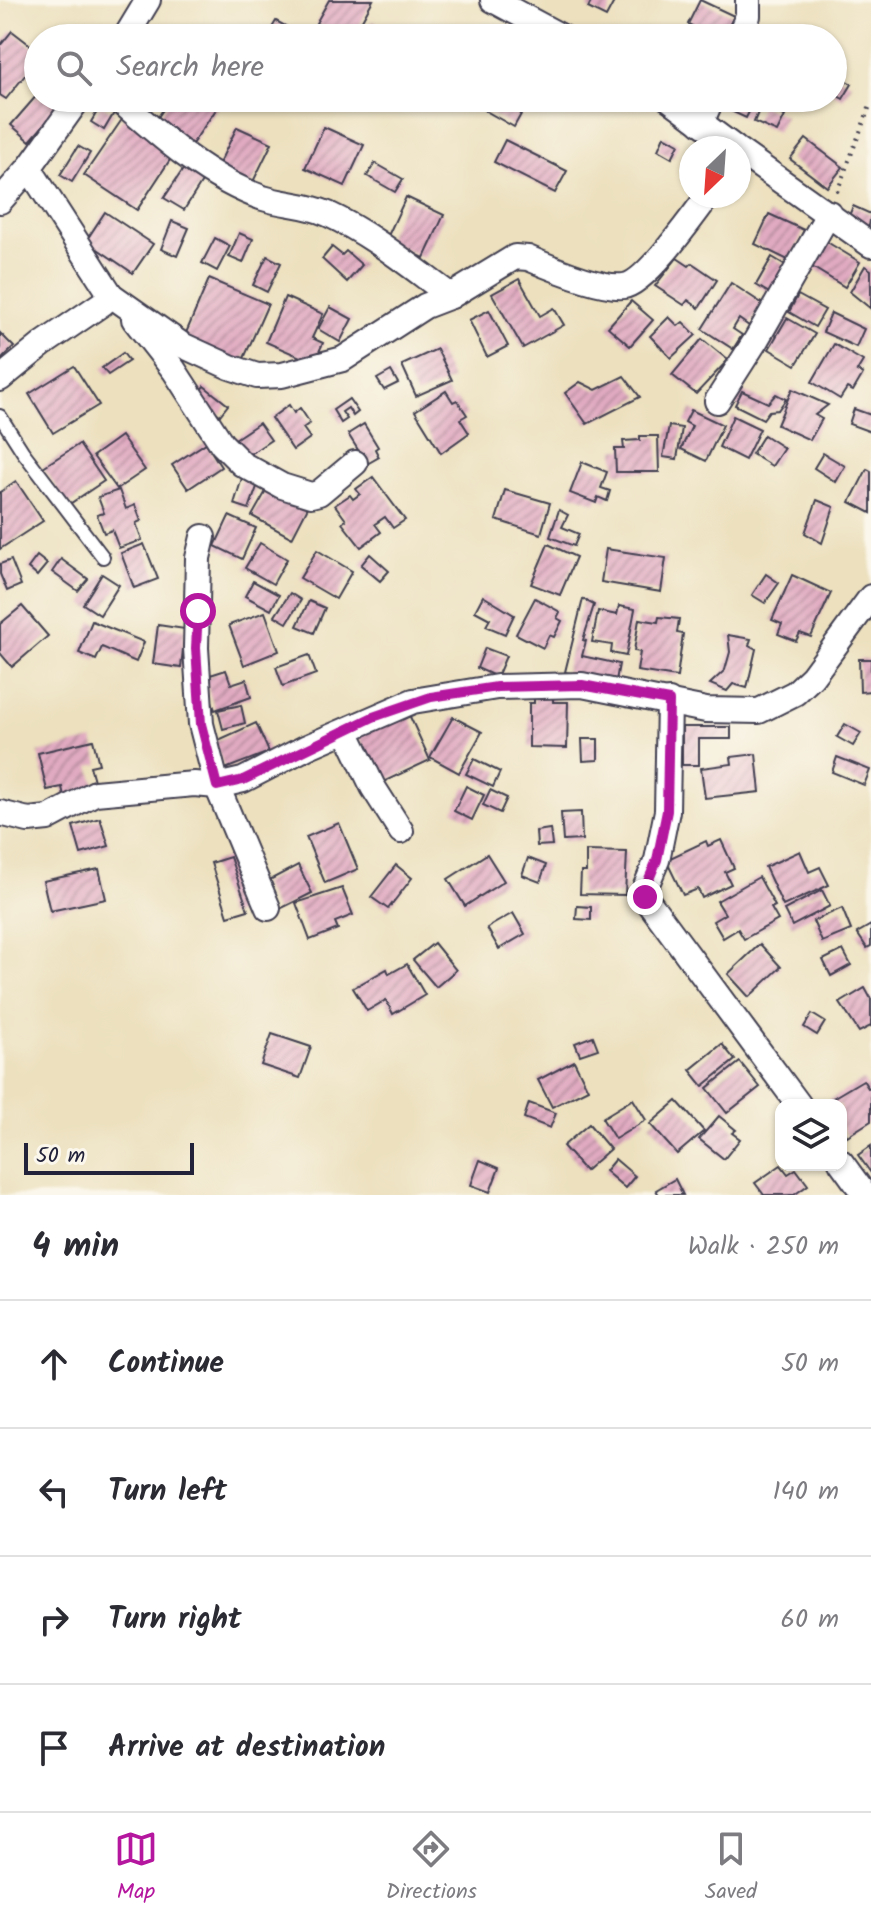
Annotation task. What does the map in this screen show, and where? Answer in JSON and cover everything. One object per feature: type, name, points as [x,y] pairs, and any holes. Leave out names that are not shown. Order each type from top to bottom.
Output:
[{"type":"street","points":[[133,24],[148,0]]},
{"type":"street","points":[[493,0],[538,24]]},
{"type":"street","points":[[744,24],[748,0]]},
{"type":"street","points":[[0,201],[29,168],[69,112]]},
{"type":"street","points":[[133,112],[211,172],[267,199],[312,208],[366,233],[451,296]]},
{"type":"street","points":[[686,112],[718,136]]},
{"type":"street","points":[[701,123],[706,112]]},
{"type":"street","points":[[751,160],[871,245]]},
{"type":"street","points":[[29,168],[117,300],[174,370],[222,444],[242,464],[282,486],[311,495],[319,493],[355,463]]},
{"type":"street","points":[[0,379],[43,344],[103,303],[117,300],[182,345],[230,367],[257,376],[282,375],[343,359],[425,306],[451,296],[515,257],[528,258],[604,284],[622,287],[638,281],[699,208]]},
{"type":"street","points":[[717,401],[829,213]]},
{"type":"street","points":[[203,537],[198,558],[201,724],[217,786],[268,908]]},
{"type":"street","points":[[0,813],[28,820],[48,818],[95,793],[194,784],[217,786],[243,780],[307,747],[413,701],[497,687],[582,685],[706,710],[759,711],[781,701],[812,677],[871,597]]},
{"type":"street","points":[[669,701],[667,811],[657,860],[646,886],[645,897],[795,1099]]},
{"type":"street","points":[[346,731],[373,787],[401,831]]},
{"type":"street","points":[[847,1170],[865,1195]]},
{"type":"lane","points":[[0,416],[23,452],[103,557]]},
{"type":"path","points":[[829,213],[871,103]]},
{"type":"building","points":[[329,0],[373,0],[360,24],[316,23]]},
{"type":"building","points":[[592,0],[615,0],[606,17],[588,8]]},
{"type":"building","points":[[700,0],[734,16],[730,24],[688,24]]},
{"type":"building","points":[[12,31],[24,40],[24,76],[6,99],[0,95],[0,46]]},
{"type":"building","points":[[24,110],[55,112],[30,141],[11,125]]},
{"type":"building","points":[[97,112],[114,113],[104,130],[91,122]]},
{"type":"building","points":[[161,112],[214,112],[192,144],[156,120]]},
{"type":"building","points":[[488,112],[522,112],[514,127]]},
{"type":"building","points":[[733,112],[749,112],[746,118]]},
{"type":"building","points":[[758,112],[776,112],[785,116],[777,132],[754,122]]},
{"type":"building","points":[[125,115],[177,149],[137,210],[84,175]]},
{"type":"building","points":[[237,127],[272,143],[250,188],[215,172]]},
{"type":"building","points":[[324,127],[364,145],[345,186],[305,168]]},
{"type":"building","points":[[664,136],[679,144],[672,158],[658,150]]},
{"type":"building","points":[[806,139],[843,167],[827,187],[790,159]]},
{"type":"building","points":[[505,140],[567,171],[555,193],[494,162]]},
{"type":"building","points":[[78,146],[90,153],[72,182],[60,175]]},
{"type":"building","points":[[375,163],[403,179],[395,192],[367,176]]},
{"type":"building","points":[[186,165],[205,177],[184,210],[164,198]]},
{"type":"building","points":[[406,197],[444,215],[424,258],[386,240]]},
{"type":"building","points":[[853,206],[871,214],[868,232],[846,223]]},
{"type":"building","points":[[105,212],[153,244],[133,273],[86,241]]},
{"type":"building","points":[[769,214],[804,230],[790,261],[755,244]]},
{"type":"building","points":[[172,221],[189,228],[177,256],[161,249]]},
{"type":"building","points":[[239,233],[253,239],[243,263],[229,257]]},
{"type":"building","points":[[215,238],[230,246],[217,271],[202,263]]},
{"type":"building","points":[[827,242],[860,262],[845,287],[812,267]]},
{"type":"building","points":[[332,247],[342,255],[346,251],[362,265],[347,282],[322,259]]},
{"type":"building","points":[[267,256],[281,263],[267,292],[253,285]]},
{"type":"building","points":[[772,257],[792,269],[776,297],[756,285]]},
{"type":"building","points":[[677,258],[689,266],[692,263],[717,280],[699,308],[688,300],[684,305],[655,286]]},
{"type":"building","points":[[865,266],[871,270],[871,309],[850,292]]},
{"type":"building","points":[[209,279],[268,304],[241,365],[183,340]]},
{"type":"building","points":[[519,279],[540,316],[554,308],[564,325],[523,348],[492,294]]},
{"type":"building","points":[[731,283],[763,304],[749,326],[739,319],[733,329],[742,335],[733,349],[702,329]]},
{"type":"building","points":[[798,295],[825,310],[815,327],[789,312]]},
{"type":"building","points":[[285,297],[323,314],[312,338],[323,343],[314,363],[266,342]]},
{"type":"building","points":[[631,301],[653,320],[630,346],[608,327]]},
{"type":"building","points":[[330,307],[352,319],[340,342],[318,329]]},
{"type":"building","points":[[489,310],[508,346],[487,357],[469,320]]},
{"type":"building","points":[[831,313],[864,329],[856,347],[823,332]]},
{"type":"building","points":[[669,317],[678,326],[683,322],[696,335],[671,358],[650,336]]},
{"type":"building","points":[[787,318],[815,334],[796,365],[769,349]]},
{"type":"building","points":[[0,333],[14,347],[0,361]]},
{"type":"building","points":[[702,339],[728,360],[696,394],[672,375]]},
{"type":"building","points":[[834,344],[863,361],[857,371],[863,374],[853,391],[847,388],[840,399],[812,382]]},
{"type":"building","points":[[437,349],[452,380],[416,396],[402,365]]},
{"type":"building","points":[[123,353],[129,361],[108,375],[102,368]]},
{"type":"building","points":[[74,366],[99,405],[53,433],[29,394]]},
{"type":"building","points":[[391,371],[398,383],[384,390],[377,379]]},
{"type":"building","points":[[624,376],[640,397],[587,424],[565,393],[580,382],[596,390]]},
{"type":"building","points":[[204,386],[228,405],[220,415],[196,397]]},
{"type":"building","points":[[792,389],[828,405],[815,415],[822,419],[810,440],[777,425]]},
{"type":"building","points":[[446,391],[467,415],[460,419],[469,433],[441,453],[415,411]]},
{"type":"building","points":[[742,391],[768,403],[776,394],[786,399],[778,410],[769,411],[763,419],[735,405]]},
{"type":"building","points":[[349,399],[358,412],[353,416],[348,408],[342,412],[347,419],[341,423],[333,410]]},
{"type":"building","points":[[289,405],[294,413],[300,408],[310,423],[303,428],[310,438],[293,450],[271,418]]},
{"type":"building","points":[[854,409],[871,415],[871,432],[849,424]]},
{"type":"building","points":[[691,410],[723,425],[706,461],[681,449],[692,426],[685,422]]},
{"type":"building","points":[[733,416],[760,429],[745,460],[719,447]]},
{"type":"building","points":[[259,423],[271,440],[241,460],[229,443]]},
{"type":"building","points":[[364,424],[378,447],[375,449],[379,457],[367,464],[348,434]]},
{"type":"building","points":[[669,426],[682,428],[677,459],[663,457]]},
{"type":"building","points":[[764,435],[784,448],[772,466],[752,454]]},
{"type":"building","points":[[121,436],[145,470],[117,489],[93,456]]},
{"type":"building","points":[[640,436],[658,436],[659,472],[616,472],[615,449],[624,449],[623,441],[640,440]]},
{"type":"building","points":[[206,443],[221,467],[188,489],[172,465]]},
{"type":"building","points":[[79,444],[104,481],[68,505],[43,467]]},
{"type":"building","points":[[823,453],[845,466],[836,482],[814,468]]},
{"type":"building","points":[[582,462],[607,472],[601,488],[610,491],[607,501],[598,497],[596,503],[570,493]]},
{"type":"building","points":[[867,469],[871,471],[871,513],[850,502]]},
{"type":"building","points":[[373,477],[405,520],[393,528],[385,517],[375,524],[381,532],[361,547],[342,523],[346,520],[335,505],[350,495],[353,499],[360,494],[356,489]]},
{"type":"building","points":[[242,478],[258,484],[249,509],[234,504]]},
{"type":"building","points":[[16,481],[43,521],[0,549],[0,492]]},
{"type":"building","points":[[269,486],[308,507],[292,538],[252,516]]},
{"type":"building","points":[[119,490],[126,509],[135,505],[141,521],[136,523],[142,540],[119,548],[112,530],[104,533],[97,515],[104,513],[98,497]]},
{"type":"building","points":[[505,490],[550,503],[541,534],[496,520]]},
{"type":"building","points":[[817,500],[834,507],[822,543],[805,533]]},
{"type":"building","points":[[559,510],[568,515],[562,527],[579,534],[574,546],[550,537]]},
{"type":"building","points":[[229,516],[256,528],[242,559],[215,546]]},
{"type":"building","points":[[260,543],[287,559],[273,584],[245,568]]},
{"type":"building","points":[[144,544],[158,579],[134,588],[121,553]]},
{"type":"building","points":[[548,544],[576,557],[560,595],[531,584]]},
{"type":"building","points":[[606,549],[666,558],[661,592],[601,582]]},
{"type":"building","points":[[317,550],[352,571],[336,599],[300,578]]},
{"type":"building","points":[[370,554],[389,571],[380,581],[361,565]]},
{"type":"building","points":[[37,556],[47,564],[37,576],[28,568]]},
{"type":"building","points":[[61,559],[88,579],[78,591],[52,572]]},
{"type":"building","points":[[11,560],[21,585],[7,591],[0,574],[0,564]]},
{"type":"building","points":[[102,574],[119,585],[100,615],[83,604]]},
{"type":"building","points":[[766,574],[779,583],[765,603],[752,595]]},
{"type":"building","points":[[792,575],[831,593],[811,637],[800,633],[796,641],[778,634],[782,624],[772,620]]},
{"type":"building","points":[[253,581],[279,595],[271,610],[245,596]]},
{"type":"building","points":[[290,593],[301,600],[287,623],[275,616]]},
{"type":"building","points":[[483,596],[514,615],[505,634],[486,626],[490,619],[475,611]]},
{"type":"building","points":[[535,598],[560,612],[557,618],[562,621],[554,637],[549,635],[543,648],[516,634]]},
{"type":"building","points":[[583,599],[594,605],[583,640],[586,641],[582,656],[619,664],[616,681],[565,672]]},
{"type":"building","points":[[309,601],[325,608],[314,633],[297,626]]},
{"type":"building","points":[[22,606],[48,636],[12,667],[0,653],[0,624]]},
{"type":"building","points":[[619,606],[635,609],[626,656],[611,653],[612,645],[592,642],[598,611],[617,615]]},
{"type":"building","points":[[265,612],[279,651],[244,665],[229,625]]},
{"type":"building","points":[[659,617],[679,619],[677,633],[683,634],[677,677],[637,671],[640,652],[634,651],[639,619],[658,622]]},
{"type":"building","points":[[92,621],[144,642],[136,662],[102,647],[96,660],[79,653]]},
{"type":"building","points":[[158,625],[185,629],[181,668],[153,664]]},
{"type":"building","points":[[728,635],[751,639],[749,645],[756,649],[747,688],[733,684],[727,691],[710,684],[725,670],[730,652]]},
{"type":"building","points":[[485,648],[506,656],[497,677],[477,668]]},
{"type":"building","points":[[309,655],[316,674],[283,686],[276,667]]},
{"type":"building","points":[[859,659],[871,659],[871,691],[860,692]]},
{"type":"building","points":[[226,670],[231,684],[246,679],[251,697],[215,710],[204,677]]},
{"type":"building","points":[[534,695],[553,695],[553,702],[568,702],[567,748],[529,747],[529,703],[534,703]]},
{"type":"building","points":[[241,705],[245,723],[223,729],[218,710]]},
{"type":"building","points":[[406,708],[430,760],[381,783],[356,731]]},
{"type":"building","points":[[453,717],[482,732],[459,773],[430,757]]},
{"type":"building","points":[[256,723],[269,752],[225,769],[214,742]]},
{"type":"building","points":[[845,724],[861,733],[853,746],[837,737]]},
{"type":"building","points":[[682,727],[731,727],[731,739],[699,739],[699,765],[682,765]]},
{"type":"building","points":[[582,739],[598,739],[598,760],[583,761]]},
{"type":"building","points":[[93,740],[99,764],[90,766],[96,788],[64,796],[62,787],[47,790],[38,753]]},
{"type":"building","points":[[756,754],[760,792],[705,798],[701,768],[732,764],[731,757]]},
{"type":"building","points":[[837,757],[870,770],[864,785],[832,772]]},
{"type":"building","points":[[474,759],[500,772],[493,787],[466,774]]},
{"type":"building","points":[[466,786],[484,795],[472,820],[454,811]]},
{"type":"building","points":[[490,790],[507,798],[500,813],[483,805]]},
{"type":"building","points":[[581,812],[582,840],[563,841],[561,813]]},
{"type":"building","points":[[100,818],[109,846],[81,854],[73,826]]},
{"type":"building","points":[[339,823],[358,869],[325,883],[306,837]]},
{"type":"building","points":[[550,829],[552,845],[537,846],[536,831]]},
{"type":"building","points":[[721,840],[734,868],[725,872],[731,884],[702,898],[698,889],[683,895],[666,860],[706,841],[708,846]]},
{"type":"building","points":[[586,851],[627,852],[625,895],[580,894],[581,872],[586,872]]},
{"type":"building","points":[[800,851],[809,872],[820,867],[829,885],[783,906],[765,867]]},
{"type":"building","points":[[487,854],[504,881],[465,906],[448,879]]},
{"type":"building","points":[[230,857],[248,910],[228,916],[211,863]]},
{"type":"building","points":[[528,858],[546,865],[540,882],[522,875]]},
{"type":"building","points":[[298,865],[312,893],[276,911],[262,884]]},
{"type":"building","points":[[396,865],[412,878],[388,909],[371,897]]},
{"type":"building","points":[[99,869],[106,899],[50,911],[43,881]]},
{"type":"building","points":[[759,877],[775,906],[771,908],[778,920],[744,939],[738,929],[723,938],[713,921],[725,914],[717,901]]},
{"type":"building","points":[[342,888],[353,915],[335,922],[338,929],[310,940],[296,903]]},
{"type":"building","points":[[822,890],[830,906],[792,926],[784,910]]},
{"type":"building","points":[[577,906],[591,907],[591,920],[576,919]]},
{"type":"building","points":[[842,908],[851,930],[822,942],[813,921]]},
{"type":"building","points":[[513,913],[525,934],[499,949],[487,928]]},
{"type":"building","points":[[871,925],[871,946],[867,948],[857,933]]},
{"type":"building","points":[[434,943],[456,970],[436,987],[413,960]]},
{"type":"building","points":[[760,944],[781,967],[749,997],[728,974]]},
{"type":"building","points":[[843,950],[851,965],[831,976],[823,960]]},
{"type":"building","points":[[407,964],[425,995],[393,1014],[386,1000],[367,1011],[353,988],[387,969],[389,974]]},
{"type":"building","points":[[865,988],[871,999],[871,1026],[859,1032],[840,1003]]},
{"type":"building","points":[[812,1014],[825,1022],[817,1035],[804,1027]]},
{"type":"building","points":[[272,1034],[311,1047],[300,1078],[261,1065]]},
{"type":"building","points":[[593,1036],[598,1049],[580,1055],[575,1043]]},
{"type":"building","points":[[722,1044],[735,1060],[703,1086],[690,1070]]},
{"type":"building","points":[[574,1061],[588,1089],[552,1107],[538,1080]]},
{"type":"building","points":[[740,1062],[760,1087],[727,1113],[707,1088]]},
{"type":"building","points":[[863,1080],[868,1088],[871,1087],[871,1121],[847,1136],[847,1099],[831,1099]]},
{"type":"building","points":[[633,1099],[646,1120],[615,1139],[602,1118]]},
{"type":"building","points":[[677,1101],[704,1131],[677,1154],[650,1124]]},
{"type":"building","points":[[529,1103],[556,1113],[550,1128],[524,1118]]},
{"type":"building","points":[[719,1116],[736,1130],[732,1133],[740,1139],[724,1159],[699,1139]]},
{"type":"building","points":[[589,1124],[610,1149],[585,1171],[563,1146]]},
{"type":"building","points":[[871,1146],[871,1173],[858,1155]]},
{"type":"building","points":[[615,1159],[635,1176],[625,1188],[605,1171]]},
{"type":"building","points":[[480,1160],[499,1168],[490,1192],[471,1185]]},
{"type":"building","points":[[775,1169],[788,1174],[798,1171],[808,1185],[794,1195],[764,1195],[755,1183]]},
{"type":"building","points":[[675,1179],[683,1195],[659,1195],[656,1190]]},
{"type":"route","points":[[198,611],[196,648],[201,724],[217,786],[243,780],[373,717],[431,697],[497,687],[582,685],[669,701],[667,811],[657,860],[646,886],[645,897]]}]
